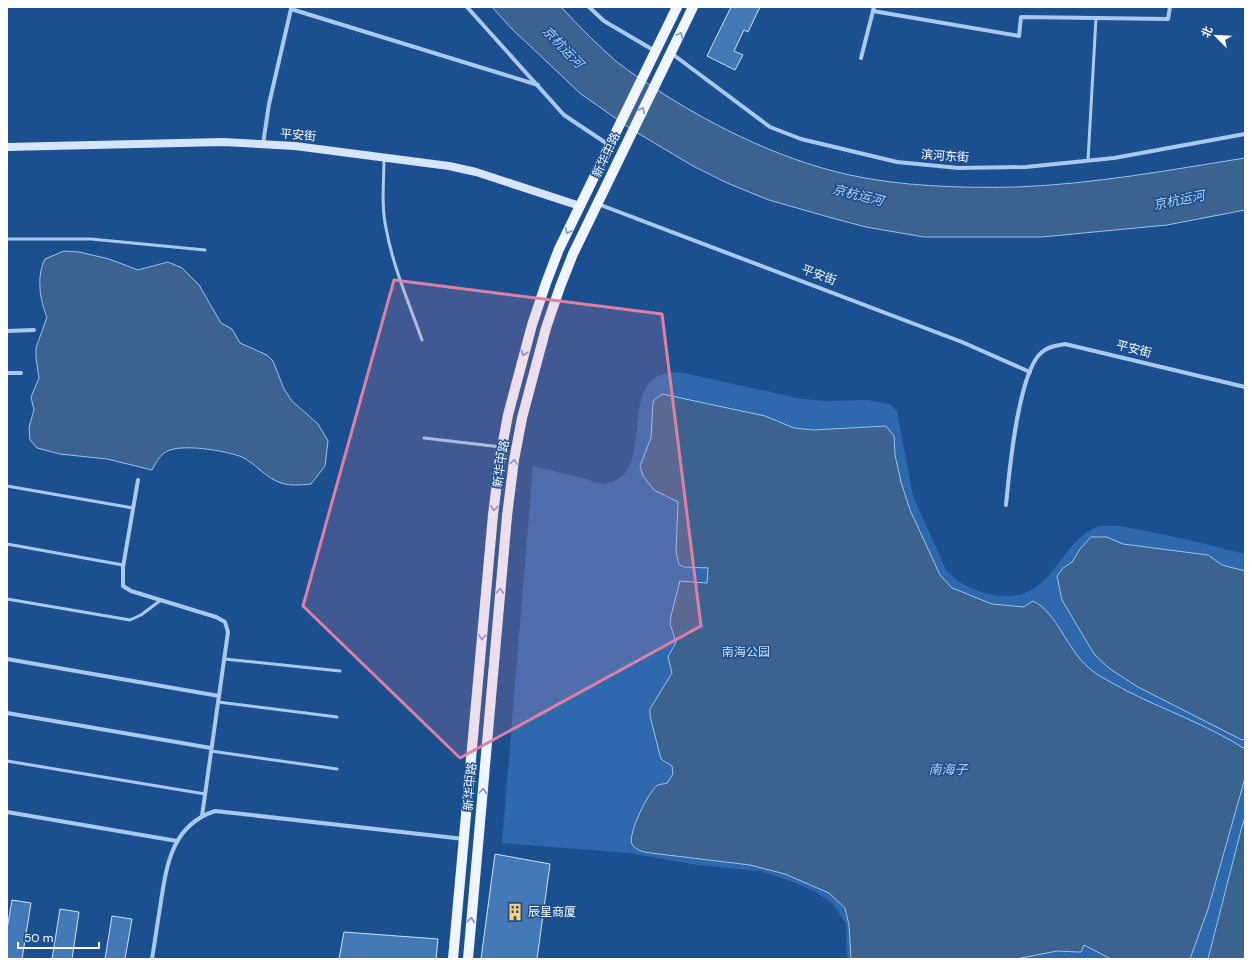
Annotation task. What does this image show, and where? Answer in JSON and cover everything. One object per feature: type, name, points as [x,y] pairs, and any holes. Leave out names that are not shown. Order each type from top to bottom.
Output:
[{"type":"main road","name":"新华中路","points":[[453,959],[493,515],[502,447],[517,378],[532,325],[559,249],[677,7]]},
{"type":"main road","name":"新华中路","points":[[468,959],[506,524],[514,460],[531,381],[546,328],[573,254],[628,138],[693,7]]},
{"type":"street","points":[[467,7],[564,116],[610,145]]},
{"type":"street","points":[[589,7],[604,20],[656,51]]},
{"type":"street","points":[[861,58],[873,9],[1019,36],[1021,17],[1168,19],[1170,7]]},
{"type":"street","points":[[263,144],[268,104],[291,9],[538,85]]},
{"type":"street","name":"滨河东街","points":[[671,53],[770,127],[801,139],[897,162],[959,168],[1026,167],[1114,158],[1245,134]]},
{"type":"street","name":"平安街","points":[[7,147],[223,142],[295,146],[425,162],[476,172],[580,206]]},
{"type":"street","name":"平安街","points":[[597,204],[962,342],[1030,372]]},
{"type":"street","points":[[7,331],[34,330]]},
{"type":"street","name":"平安街","points":[[1006,505],[1010,462],[1018,412],[1033,365],[1041,352],[1050,346],[1065,344],[1245,387]]},
{"type":"street","points":[[7,373],[21,373]]},
{"type":"street","points":[[138,480],[123,565],[123,586],[131,591],[207,613],[225,622],[228,632],[202,816]]},
{"type":"street","points":[[7,659],[219,696]]},
{"type":"street","points":[[7,713],[211,750]]},
{"type":"street","points":[[152,959],[166,871],[177,841],[192,823],[202,816],[216,811],[464,839]]},
{"type":"street","points":[[7,812],[177,841]]},
{"type":"lane","points":[[1088,160],[1096,18]]},
{"type":"lane","points":[[384,157],[383,199],[385,227],[394,261],[422,340]]},
{"type":"lane","points":[[7,239],[91,239],[205,250]]},
{"type":"lane","points":[[424,438],[502,447]]},
{"type":"lane","points":[[7,486],[133,508]]},
{"type":"lane","points":[[7,544],[123,565]]},
{"type":"lane","points":[[7,599],[130,620],[141,615],[161,600]]},
{"type":"lane","points":[[224,658],[340,671]]},
{"type":"lane","points":[[218,702],[337,717]]},
{"type":"lane","points":[[211,750],[338,769]]},
{"type":"lane","points":[[7,761],[205,794]]},
{"type":"highlighted area","points":[[394,280],[662,314],[701,626],[460,758],[303,606]]},
{"type":"green space","name":"南海子","points":[[679,372],[802,399],[825,401],[868,400],[889,404],[897,411],[913,496],[946,570],[961,583],[977,591],[1012,596],[1029,591],[1042,582],[1075,543],[1087,532],[1102,526],[1117,526],[1141,530],[1245,554],[1245,959],[847,959],[846,924],[833,904],[816,892],[791,881],[760,871],[697,865],[629,853],[502,843],[533,466],[602,484],[620,478],[629,466],[634,450],[638,414],[642,397],[649,384],[661,375]]},
{"type":"water","name":"京杭运河","points":[[492,7],[561,7],[617,62],[689,110],[740,137],[794,159],[821,168],[877,180],[929,186],[1017,187],[1103,180],[1245,158],[1245,210],[1167,225],[1042,237],[924,237],[866,227],[832,218],[769,200],[727,183],[693,166],[631,129],[581,94],[512,29]]},
{"type":"water","points":[[64,251],[79,252],[109,259],[138,270],[168,262],[182,268],[199,285],[221,323],[232,329],[240,343],[267,355],[273,361],[284,389],[292,401],[318,424],[328,441],[325,466],[311,484],[292,485],[281,483],[271,478],[242,457],[214,450],[180,448],[171,450],[160,456],[152,470],[107,459],[60,454],[37,448],[30,440],[29,427],[34,410],[31,397],[39,378],[36,348],[47,317],[42,304],[40,288],[41,273],[45,259]]},
{"type":"water","name":"南海子","points":[[662,394],[765,416],[794,428],[813,430],[886,426],[894,436],[895,455],[901,482],[910,510],[940,575],[952,588],[992,604],[1024,607],[1033,601],[1049,614],[1081,660],[1097,674],[1125,690],[1216,732],[1245,749],[1245,778],[1208,909],[1190,959],[1111,959],[1084,945],[1081,952],[1057,951],[1016,959],[851,959],[849,925],[845,908],[829,893],[785,874],[750,865],[651,853],[641,851],[632,844],[631,839],[633,832],[644,803],[658,785],[667,783],[673,774],[672,766],[661,759],[650,716],[650,709],[672,673],[668,657],[676,642],[670,624],[680,581],[707,583],[708,568],[684,567],[679,565],[676,552],[678,502],[654,490],[643,476],[640,466],[651,438],[653,403],[654,400]]},
{"type":"water","points":[[1091,537],[1107,537],[1123,544],[1208,555],[1222,565],[1245,571],[1245,739],[1242,740],[1138,687],[1110,669],[1094,654],[1062,600],[1057,576],[1063,568],[1072,562],[1080,549]]},
{"type":"water","points":[[1245,817],[1245,959],[1208,959],[1241,830]]},
{"type":"building","points":[[731,7],[760,7],[748,32],[744,30],[734,51],[743,55],[735,70],[707,56]]},
{"type":"building","name":"辰星商厦","points":[[495,854],[550,864],[537,959],[481,959]]},
{"type":"building","points":[[12,900],[31,903],[22,959],[7,959],[7,929]]},
{"type":"building","points":[[60,909],[79,912],[72,959],[52,959]]},
{"type":"building","points":[[112,916],[132,919],[125,959],[105,959]]},
{"type":"building","points":[[344,932],[438,939],[436,959],[339,959]]},
{"type":"place","name":"辰星商厦","points":[[515,912]]},
{"type":"park label","name":"南海公园","points":[[746,652]]}]
